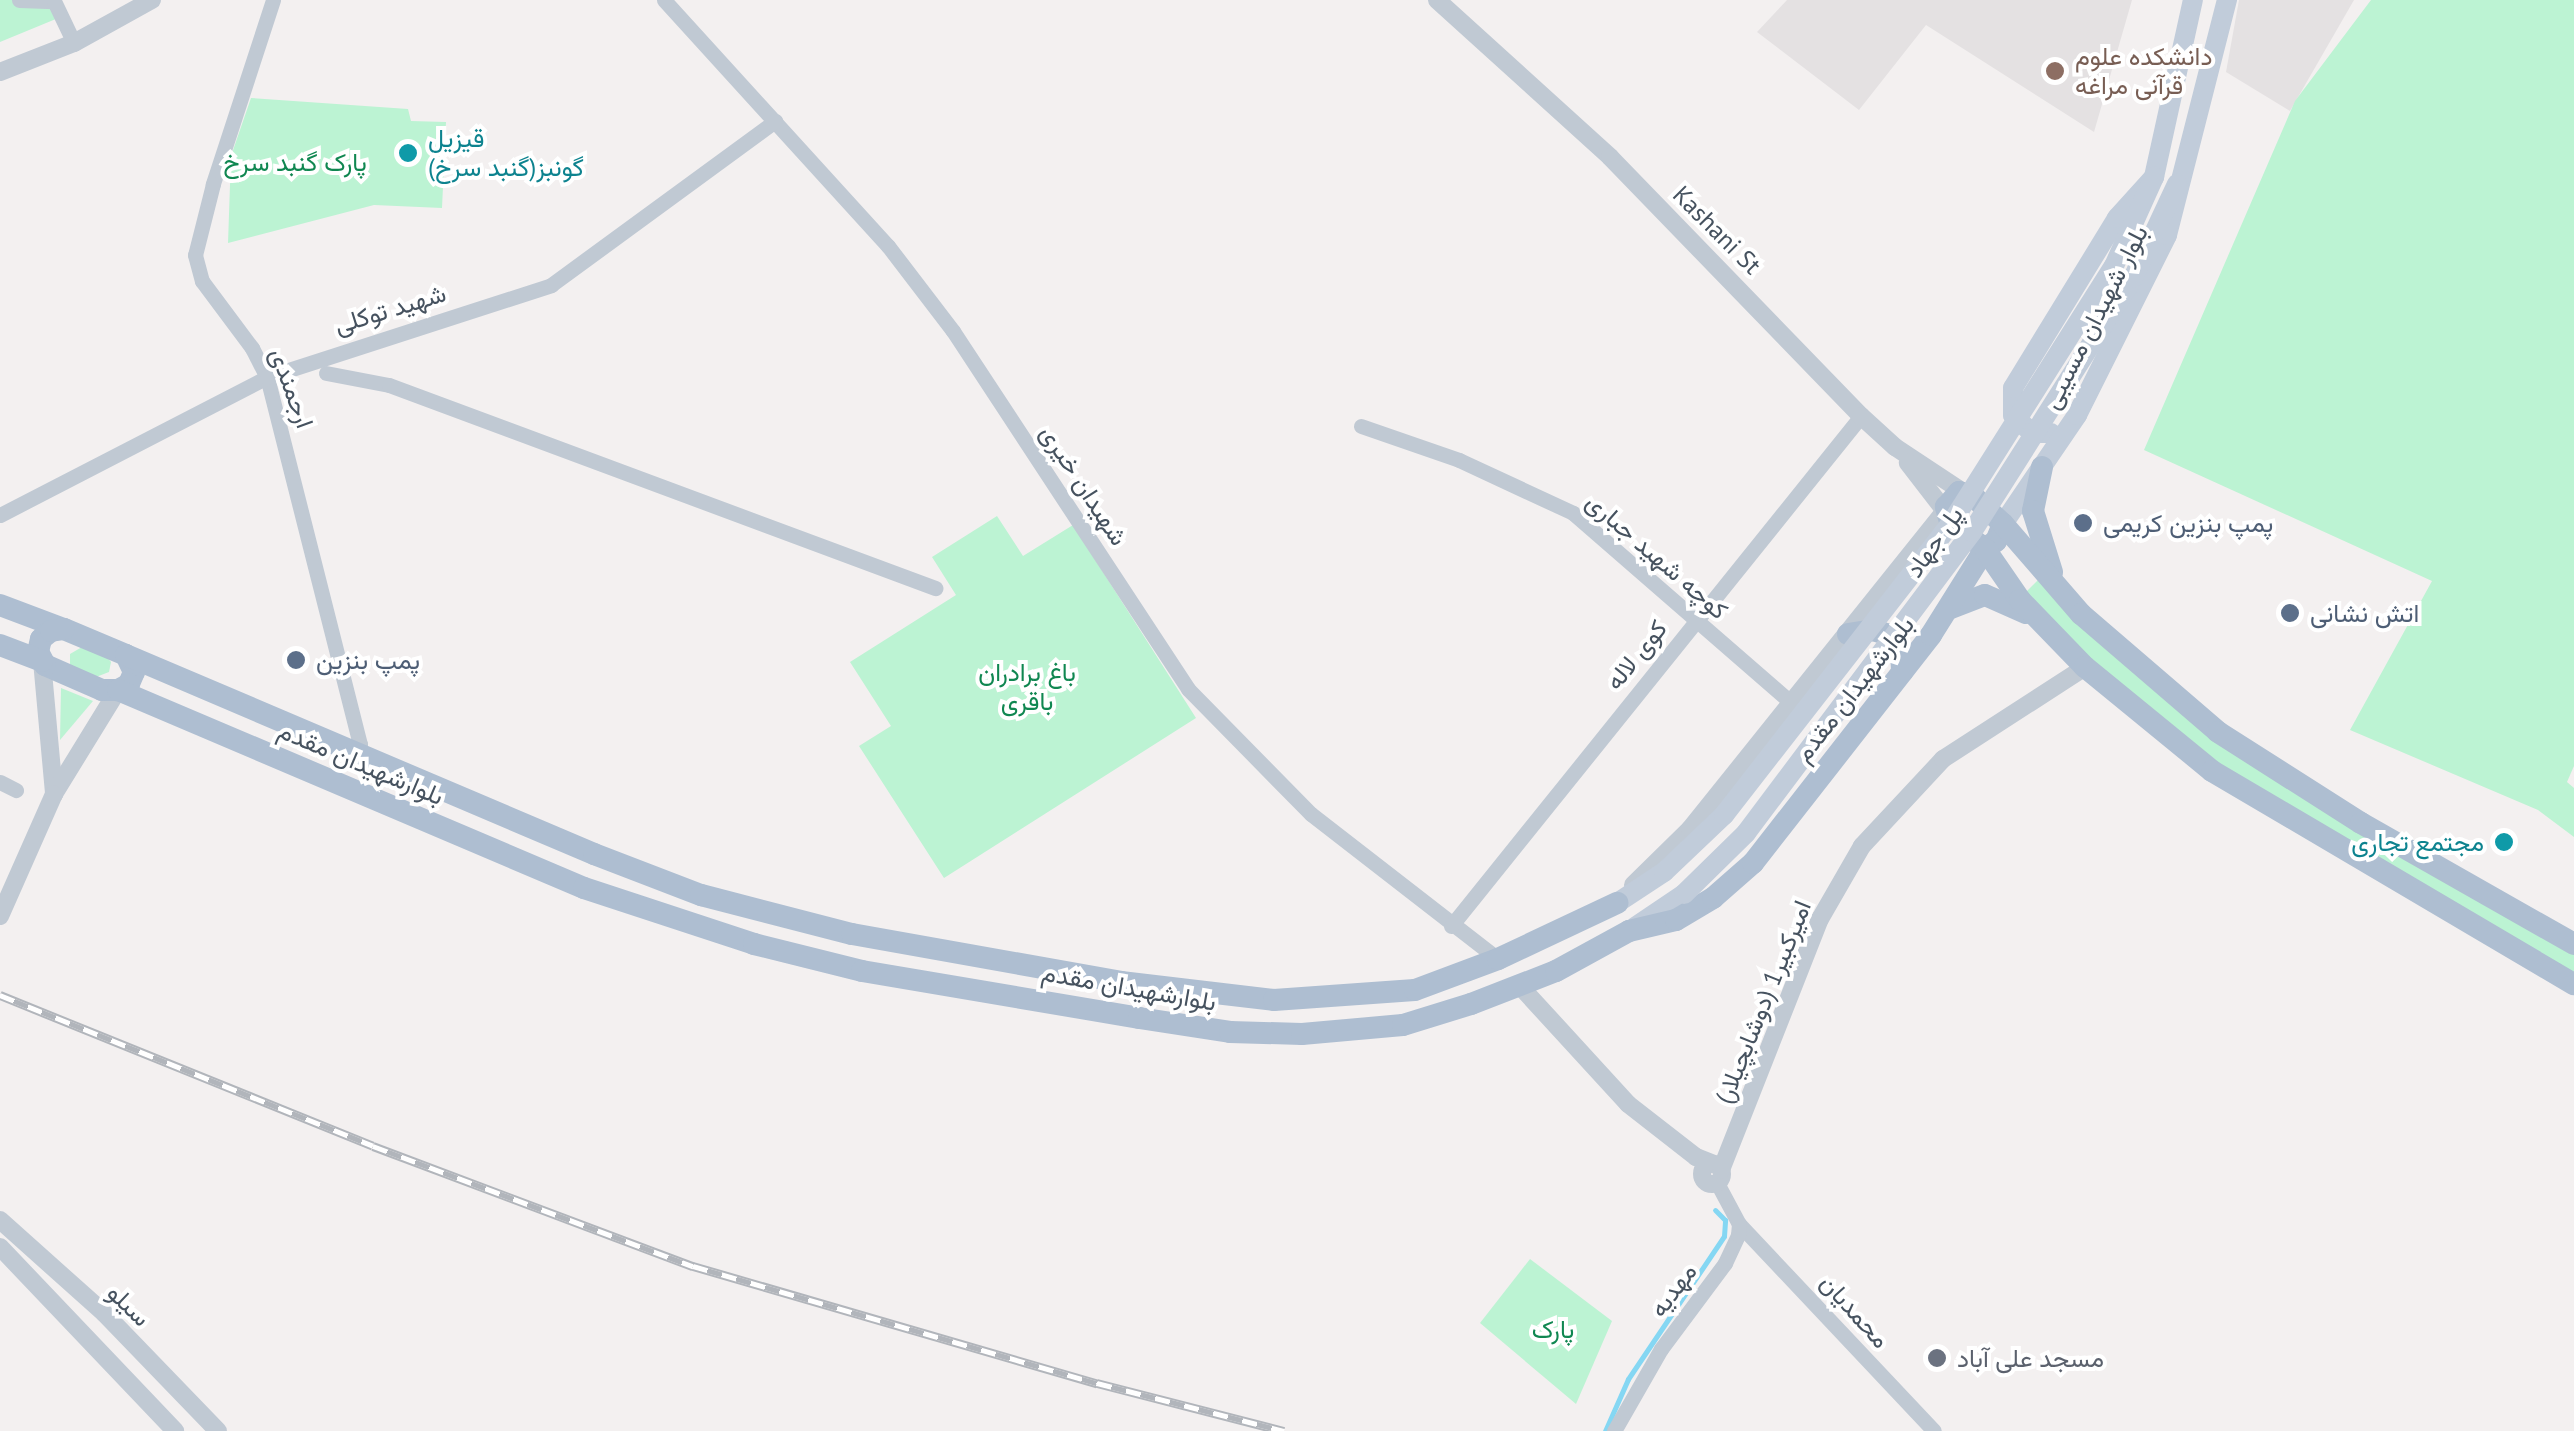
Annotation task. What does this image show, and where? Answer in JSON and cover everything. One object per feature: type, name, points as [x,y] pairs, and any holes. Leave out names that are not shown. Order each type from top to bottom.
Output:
[{"type":"main road","points":[[2077,414],[2058,433],[2032,434],[2013,414],[2013,388],[2117,218],[2154,176],[2193,0]]},
{"type":"main road","name":"بلوار شهیدان مسیبی","points":[[2003,524],[2077,414],[2167,235],[2176,184],[2227,0]]},
{"type":"main road","name":"پل جهاد","points":[[1617,903],[1664,872],[1724,815],[1873,630],[1952,522],[2114,266],[2154,176]]},
{"type":"main road","name":"پل جهاد","points":[[1629,930],[1684,894],[1746,833],[1972,532],[2133,278],[2176,184]]},
{"type":"main road","points":[[2042,467],[2033,510],[2037,529],[2053,575],[2072,605]]},
{"type":"main road","points":[[2574,944],[2361,823],[2218,732],[2072,605],[2003,524],[1963,492],[1952,497],[1945,511],[1960,532],[1985,549],[2020,600],[2085,667],[2212,771],[2574,984]]},
{"type":"main road","name":"بلوارشهیدان مقدم","points":[[0,645],[102,690],[118,690],[584,888],[754,944],[862,971],[1230,1032],[1302,1034],[1403,1025],[1520,986],[1629,930],[1676,920],[1713,898],[1753,862],[1952,608],[2003,524]]},
{"type":"main road","points":[[2020,600],[2019,587],[2029,575],[2052,582]]},
{"type":"main road","points":[[1952,608],[1985,596],[2008,602],[2044,624]]},
{"type":"main road","name":"بلوارشهیدان مقدم","points":[[0,605],[701,895],[866,937],[1140,985],[1274,1000],[1415,990],[1498,959],[1617,903]]},
{"type":"main road","points":[[42,662],[41,640],[51,631],[64,629]]},
{"type":"main road","points":[[1848,634],[1873,630],[1892,636],[1902,651],[1902,672]]},
{"type":"main road","points":[[118,690],[132,678],[133,665],[126,655]]},
{"type":"street","points":[[19,0],[54,1],[74,42]]},
{"type":"street","points":[[0,72],[74,42],[152,0]]},
{"type":"street","name":"ارجمندی","points":[[272,0],[224,147],[195,255],[202,281],[252,348],[267,377],[360,744],[356,752]]},
{"type":"street","name":"شهیدان خیری","points":[[664,0],[888,246],[953,331],[1188,689],[1311,814],[1450,926],[1498,959]]},
{"type":"street","name":"Kashani St","points":[[1437,0],[1610,157],[1895,447],[1945,511]]},
{"type":"street","name":"شهید توکلی","points":[[0,515],[267,377],[551,285],[776,122]]},
{"type":"street","points":[[326,372],[388,385],[935,588]]},
{"type":"street","name":"کوی لاله","points":[[1450,926],[1861,416]]},
{"type":"street","name":"کوچه شهید جباری","points":[[1361,426],[1459,460],[1574,513],[1793,704]]},
{"type":"street","points":[[1895,447],[1963,492]]},
{"type":"street","points":[[1617,903],[1690,829],[1945,511]]},
{"type":"street","points":[[42,662],[54,794]]},
{"type":"street","name":"امیرکبیر1 (دوشابچیلار)","points":[[1713,1174],[1820,919],[1862,846],[1944,759],[2085,667]]},
{"type":"street","points":[[0,916],[54,794],[118,690]]},
{"type":"street","points":[[0,782],[16,790]]},
{"type":"street","points":[[1520,986],[1628,1104],[1713,1174],[1739,1224]]},
{"type":"street","name":"مهدیه","points":[[1615,1427],[1660,1349],[1725,1263],[1739,1224]]},
{"type":"street","name":"محمدیان","points":[[1739,1224],[1934,1431]]},
{"type":"street","name":"سیلو","points":[[2,1234],[175,1431]]},
{"type":"street","name":"سیلو","points":[[2,1234],[104,1313],[218,1431]]},
{"type":"shaded area","name":"دانشکده علوم قرآنی مراغه","points":[[1787,0],[2132,0],[2094,132],[1926,25],[1859,110],[1757,32]]},
{"type":"shaded area","points":[[2239,0],[2354,0],[2290,111],[2226,72]]},
{"type":"green space","points":[[0,0],[53,0],[68,14],[0,42]]},
{"type":"green space","points":[[2371,0],[2574,0],[2574,766],[2567,782],[2574,788],[2574,837],[2538,810],[2350,730],[2432,581],[2144,450],[2295,101]]},
{"type":"green space","name":"پارک گنبد سرخ","points":[[251,98],[408,109],[411,121],[446,122],[442,208],[374,205],[228,243],[231,156]]},
{"type":"green space","name":"باغ برادران باقری","points":[[997,516],[1023,556],[1073,525],[1196,718],[944,878],[859,746],[891,726],[850,662],[956,595],[932,557]]},
{"type":"green space","points":[[2038,580],[2161,695],[2574,951],[2574,975],[2215,761],[2089,661],[2026,592]]},
{"type":"green space","points":[[82,647],[106,656],[111,662],[109,672],[96,677],[70,665],[70,654]]},
{"type":"green space","points":[[61,688],[93,701],[60,740]]},
{"type":"green space","name":"پارک","points":[[1530,1259],[1612,1321],[1576,1404],[1480,1323]]},
{"type":"waterway","points":[[1605,1431],[1628,1379],[1724,1236],[1725,1220],[1715,1210]]},
{"type":"railway","points":[[0,995],[373,1146],[693,1266],[1097,1383],[1284,1431]]},
{"type":"place","name":"دانشکده علوم قرآنی مراغه","points":[[2055,71]]},
{"type":"place","name":"قیزیل گونبز(گنبد سرخ)","points":[[408,153]]},
{"type":"place","name":"پمپ بنزین کریمی","points":[[2083,523]]},
{"type":"place","name":"اتش نشانی","points":[[2290,613]]},
{"type":"place","name":"پمپ بنزین","points":[[296,660]]},
{"type":"place","name":"مجتمع تجاری","points":[[2504,842]]},
{"type":"place","name":"مسجد علی آباد","points":[[1937,1358]]}]
